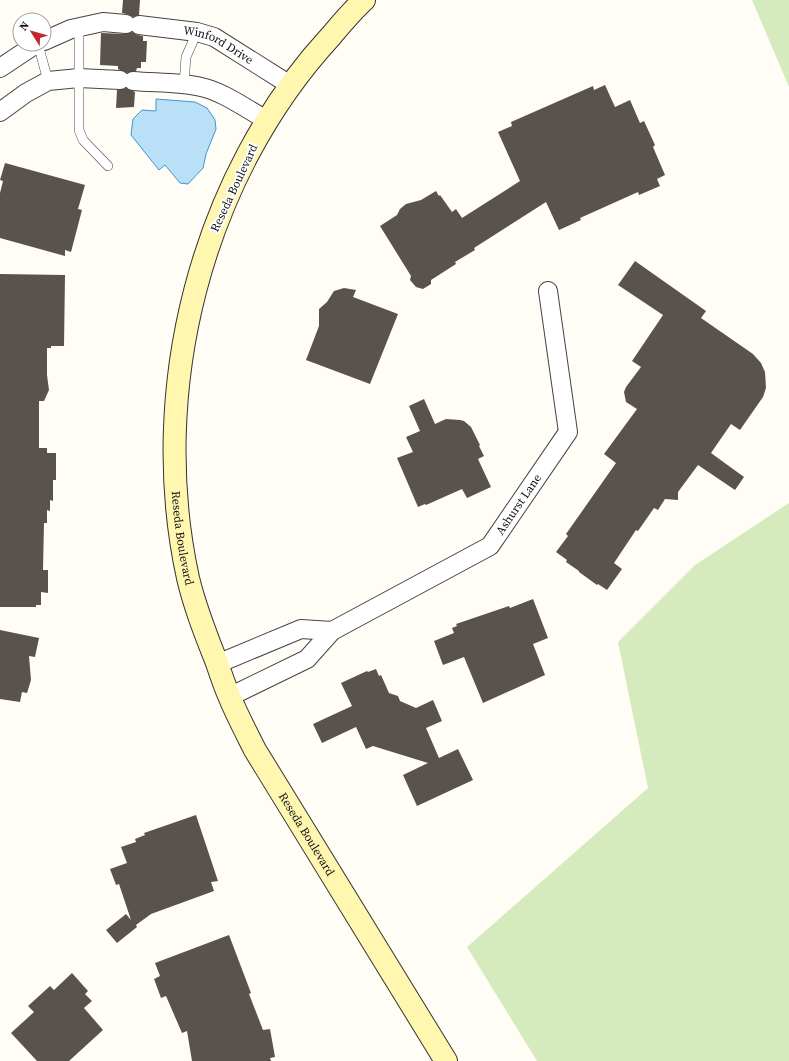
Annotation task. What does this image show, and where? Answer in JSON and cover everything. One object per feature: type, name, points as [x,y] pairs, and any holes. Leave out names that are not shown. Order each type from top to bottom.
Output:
[{"type":"main road","name":"Reseda Boulevard","points":[[364,0],[320,48],[290,85],[267,120],[238,174],[215,226],[198,281],[189,318],[179,376],[175,439],[176,494],[188,579],[200,621],[229,697],[255,750],[446,1061]]},
{"type":"street","name":"Winford Drive","points":[[52,37],[71,29],[103,22],[197,32],[214,37],[290,85]]},
{"type":"street","points":[[0,68],[25,52]]},
{"type":"street","points":[[0,112],[26,93],[48,81],[79,78],[184,84],[202,87],[219,93],[267,120]]},
{"type":"street","name":"Ashurst Lane","points":[[229,697],[308,659],[332,631],[490,546],[568,432],[548,291]]},
{"type":"street","points":[[217,664],[301,629],[332,631]]},
{"type":"lane","points":[[79,28],[79,130],[83,140],[108,166]]},
{"type":"lane","points":[[184,84],[186,57],[197,32]]},
{"type":"lane","points":[[39,52],[48,81]]},
{"type":"green space","points":[[752,0],[789,0],[789,87]]},
{"type":"green space","points":[[789,503],[789,1061],[537,1061],[467,947],[648,788],[618,642],[695,565]]},
{"type":"water","points":[[156,99],[195,102],[207,108],[215,120],[216,129],[206,154],[203,168],[188,184],[180,183],[165,165],[159,170],[131,135],[133,119],[142,110],[156,111]]},
{"type":"building","points":[[123,0],[140,0],[139,15],[133,17],[122,13]]},
{"type":"building","points":[[132,32],[143,36],[143,41],[147,41],[146,62],[141,62],[141,68],[137,68],[136,71],[127,73],[118,69],[118,66],[100,65],[101,33],[125,34]]},
{"type":"building","points":[[605,85],[615,107],[630,100],[640,123],[644,121],[655,145],[653,147],[665,175],[657,179],[660,186],[639,195],[638,192],[580,218],[581,220],[559,230],[546,202],[474,248],[475,250],[455,262],[456,264],[431,280],[431,284],[423,289],[416,287],[410,280],[411,276],[380,226],[397,215],[400,209],[406,204],[421,200],[436,191],[452,212],[456,209],[462,218],[520,181],[498,132],[512,126],[511,122],[593,86],[594,90]]},
{"type":"building","points":[[126,88],[135,92],[134,107],[116,108],[117,90]]},
{"type":"building","points":[[5,163],[85,185],[78,209],[82,210],[71,252],[65,250],[65,256],[0,238],[0,193],[3,181],[0,180]]},
{"type":"building","points":[[635,261],[706,311],[701,318],[753,354],[761,363],[765,372],[766,388],[763,397],[740,430],[731,424],[711,453],[744,477],[735,490],[698,465],[678,492],[678,500],[665,499],[658,510],[654,508],[638,531],[636,530],[614,563],[622,569],[607,590],[598,584],[597,585],[579,572],[556,552],[568,536],[566,534],[616,463],[604,454],[637,409],[626,402],[624,392],[641,367],[632,361],[663,315],[618,285]]},
{"type":"building","points":[[0,274],[65,275],[64,346],[51,346],[51,348],[47,348],[47,375],[49,390],[44,401],[39,401],[39,448],[47,448],[47,453],[56,453],[56,480],[53,480],[53,501],[50,500],[50,511],[47,510],[47,523],[44,523],[43,570],[48,570],[48,593],[41,592],[41,605],[36,605],[36,607],[0,607]]},
{"type":"building","points":[[344,288],[356,290],[353,297],[398,314],[370,384],[306,360],[319,326],[319,309],[327,302],[334,291]]},
{"type":"building","points":[[424,399],[435,424],[446,419],[460,420],[464,421],[471,427],[484,456],[478,459],[491,487],[467,498],[462,489],[418,507],[397,458],[413,452],[406,437],[420,431],[409,406]]},
{"type":"building","points":[[533,599],[548,638],[533,644],[545,675],[483,703],[464,657],[443,665],[434,641],[454,633],[452,628],[457,626],[456,624],[509,606],[510,608]]},
{"type":"building","points":[[0,630],[39,638],[35,657],[29,656],[31,680],[27,693],[22,692],[20,702],[0,699]]},
{"type":"building","points":[[376,669],[379,676],[381,675],[389,693],[398,696],[400,701],[416,708],[433,700],[442,721],[426,728],[439,758],[458,749],[473,780],[417,806],[403,775],[428,763],[373,746],[366,749],[356,727],[322,743],[313,724],[352,706],[341,683],[367,671]]},
{"type":"building","points":[[196,815],[218,881],[211,882],[214,891],[151,914],[136,925],[137,927],[117,943],[106,930],[126,914],[131,920],[119,884],[116,885],[110,869],[127,863],[121,847],[136,842],[135,839],[145,835],[144,833]]},
{"type":"building","points":[[229,935],[263,1030],[270,1029],[275,1057],[270,1058],[271,1061],[192,1061],[187,1031],[182,1033],[166,996],[161,998],[154,979],[160,976],[155,963]]},
{"type":"building","points":[[72,973],[88,991],[85,994],[92,1001],[84,1008],[103,1030],[69,1061],[37,1061],[11,1033],[34,1012],[28,1006],[50,986],[54,990]]}]
